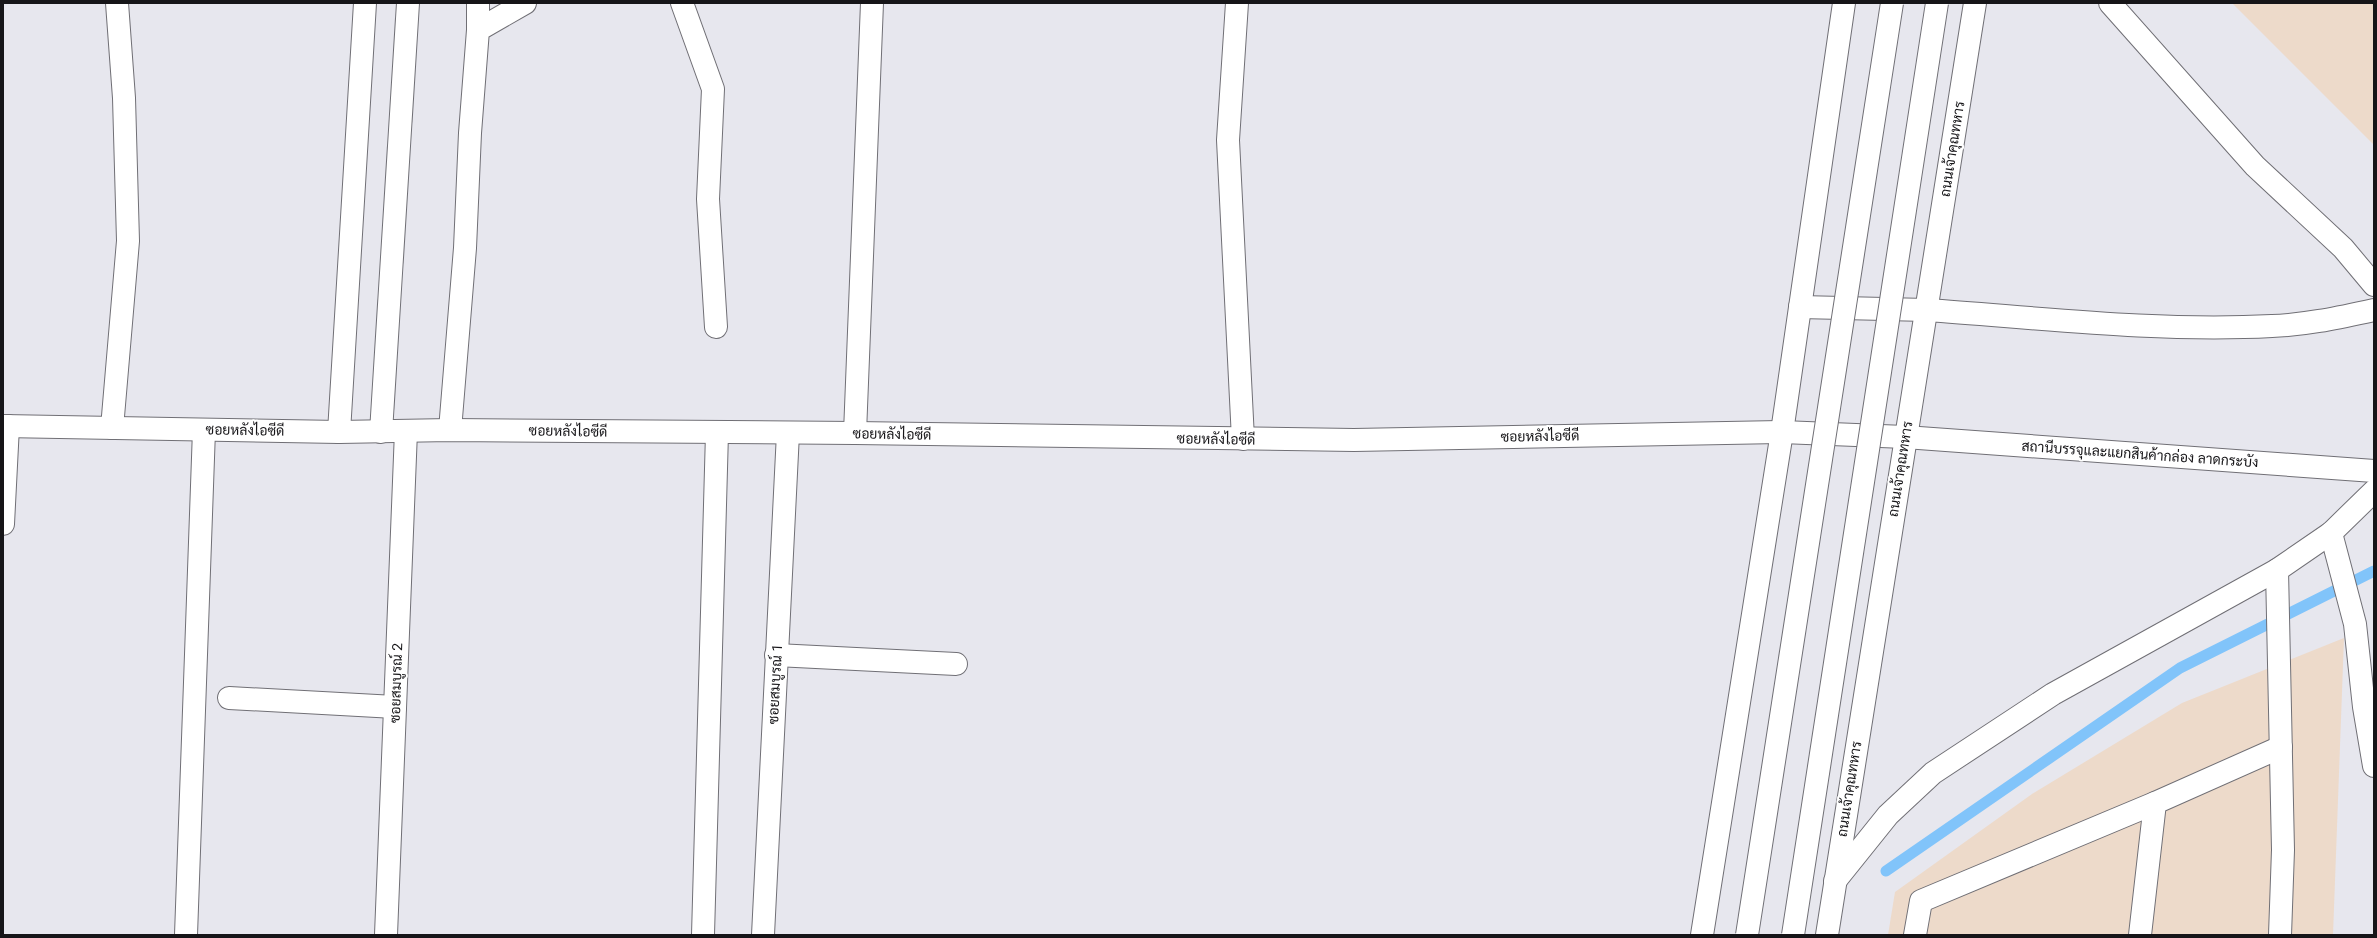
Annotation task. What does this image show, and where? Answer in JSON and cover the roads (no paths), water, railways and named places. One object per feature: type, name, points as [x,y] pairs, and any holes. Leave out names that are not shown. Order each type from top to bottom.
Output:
[{"type":"street","points":[[112,428],[128,241],[124,98],[117,3]]},
{"type":"street","points":[[339,432],[365,3]]},
{"type":"street","points":[[381,432],[408,3]]},
{"type":"street","points":[[450,430],[465,248],[478,30],[478,3]]},
{"type":"street","points":[[478,30],[524,3]]},
{"type":"street","points":[[682,3],[713,89],[708,199],[716,327]]},
{"type":"street","points":[[855,433],[872,3]]},
{"type":"street","points":[[1236,3],[1228,140],[1243,439]]},
{"type":"street","points":[[1702,935],[1782,432],[1844,3]]},
{"type":"street","points":[[1747,935],[1892,3]]},
{"type":"street","points":[[1793,935],[1937,3]]},
{"type":"street","name":"ถนนเจ้าคุณทหาร","points":[[1827,935],[1975,3]]},
{"type":"street","points":[[2110,3],[2255,166],[2343,248],[2374,285]]},
{"type":"street","points":[[1800,307],[1927,310],[2178,327],[2273,326],[2329,319],[2374,310]]},
{"type":"street","points":[[3,524],[6,426]]},
{"type":"street","name":"ซอยหลังไอซีดี","points":[[6,426],[339,432],[450,430],[788,434],[855,433],[1354,440],[1782,432],[1905,437]]},
{"type":"street","points":[[186,935],[204,430]]},
{"type":"street","name":"ซอยสมบูรณ์ 2","points":[[386,935],[406,431]]},
{"type":"street","points":[[703,935],[717,433]]},
{"type":"street","name":"ซอยสมบูรณ์ 1","points":[[763,935],[788,434]]},
{"type":"street","name":"สถานีบรรจุและแยกสินค้ากล่อง ลาดกระบัง","points":[[1905,437],[2374,471]]},
{"type":"street","points":[[1835,881],[1888,815],[1945,765],[2053,694],[2277,570],[2331,533],[2374,491]]},
{"type":"street","points":[[2331,533],[2355,624],[2364,707],[2374,766]]},
{"type":"street","points":[[2277,570],[2283,850],[2280,935]]},
{"type":"street","points":[[776,655],[956,664]]},
{"type":"street","points":[[229,698],[395,707]]},
{"type":"street","points":[[1915,935],[1921,901],[2155,803],[2281,747]]},
{"type":"street","points":[[2140,935],[2155,803]]},
{"type":"waterway","points":[[1886,871],[2180,668],[2374,571]]}]
